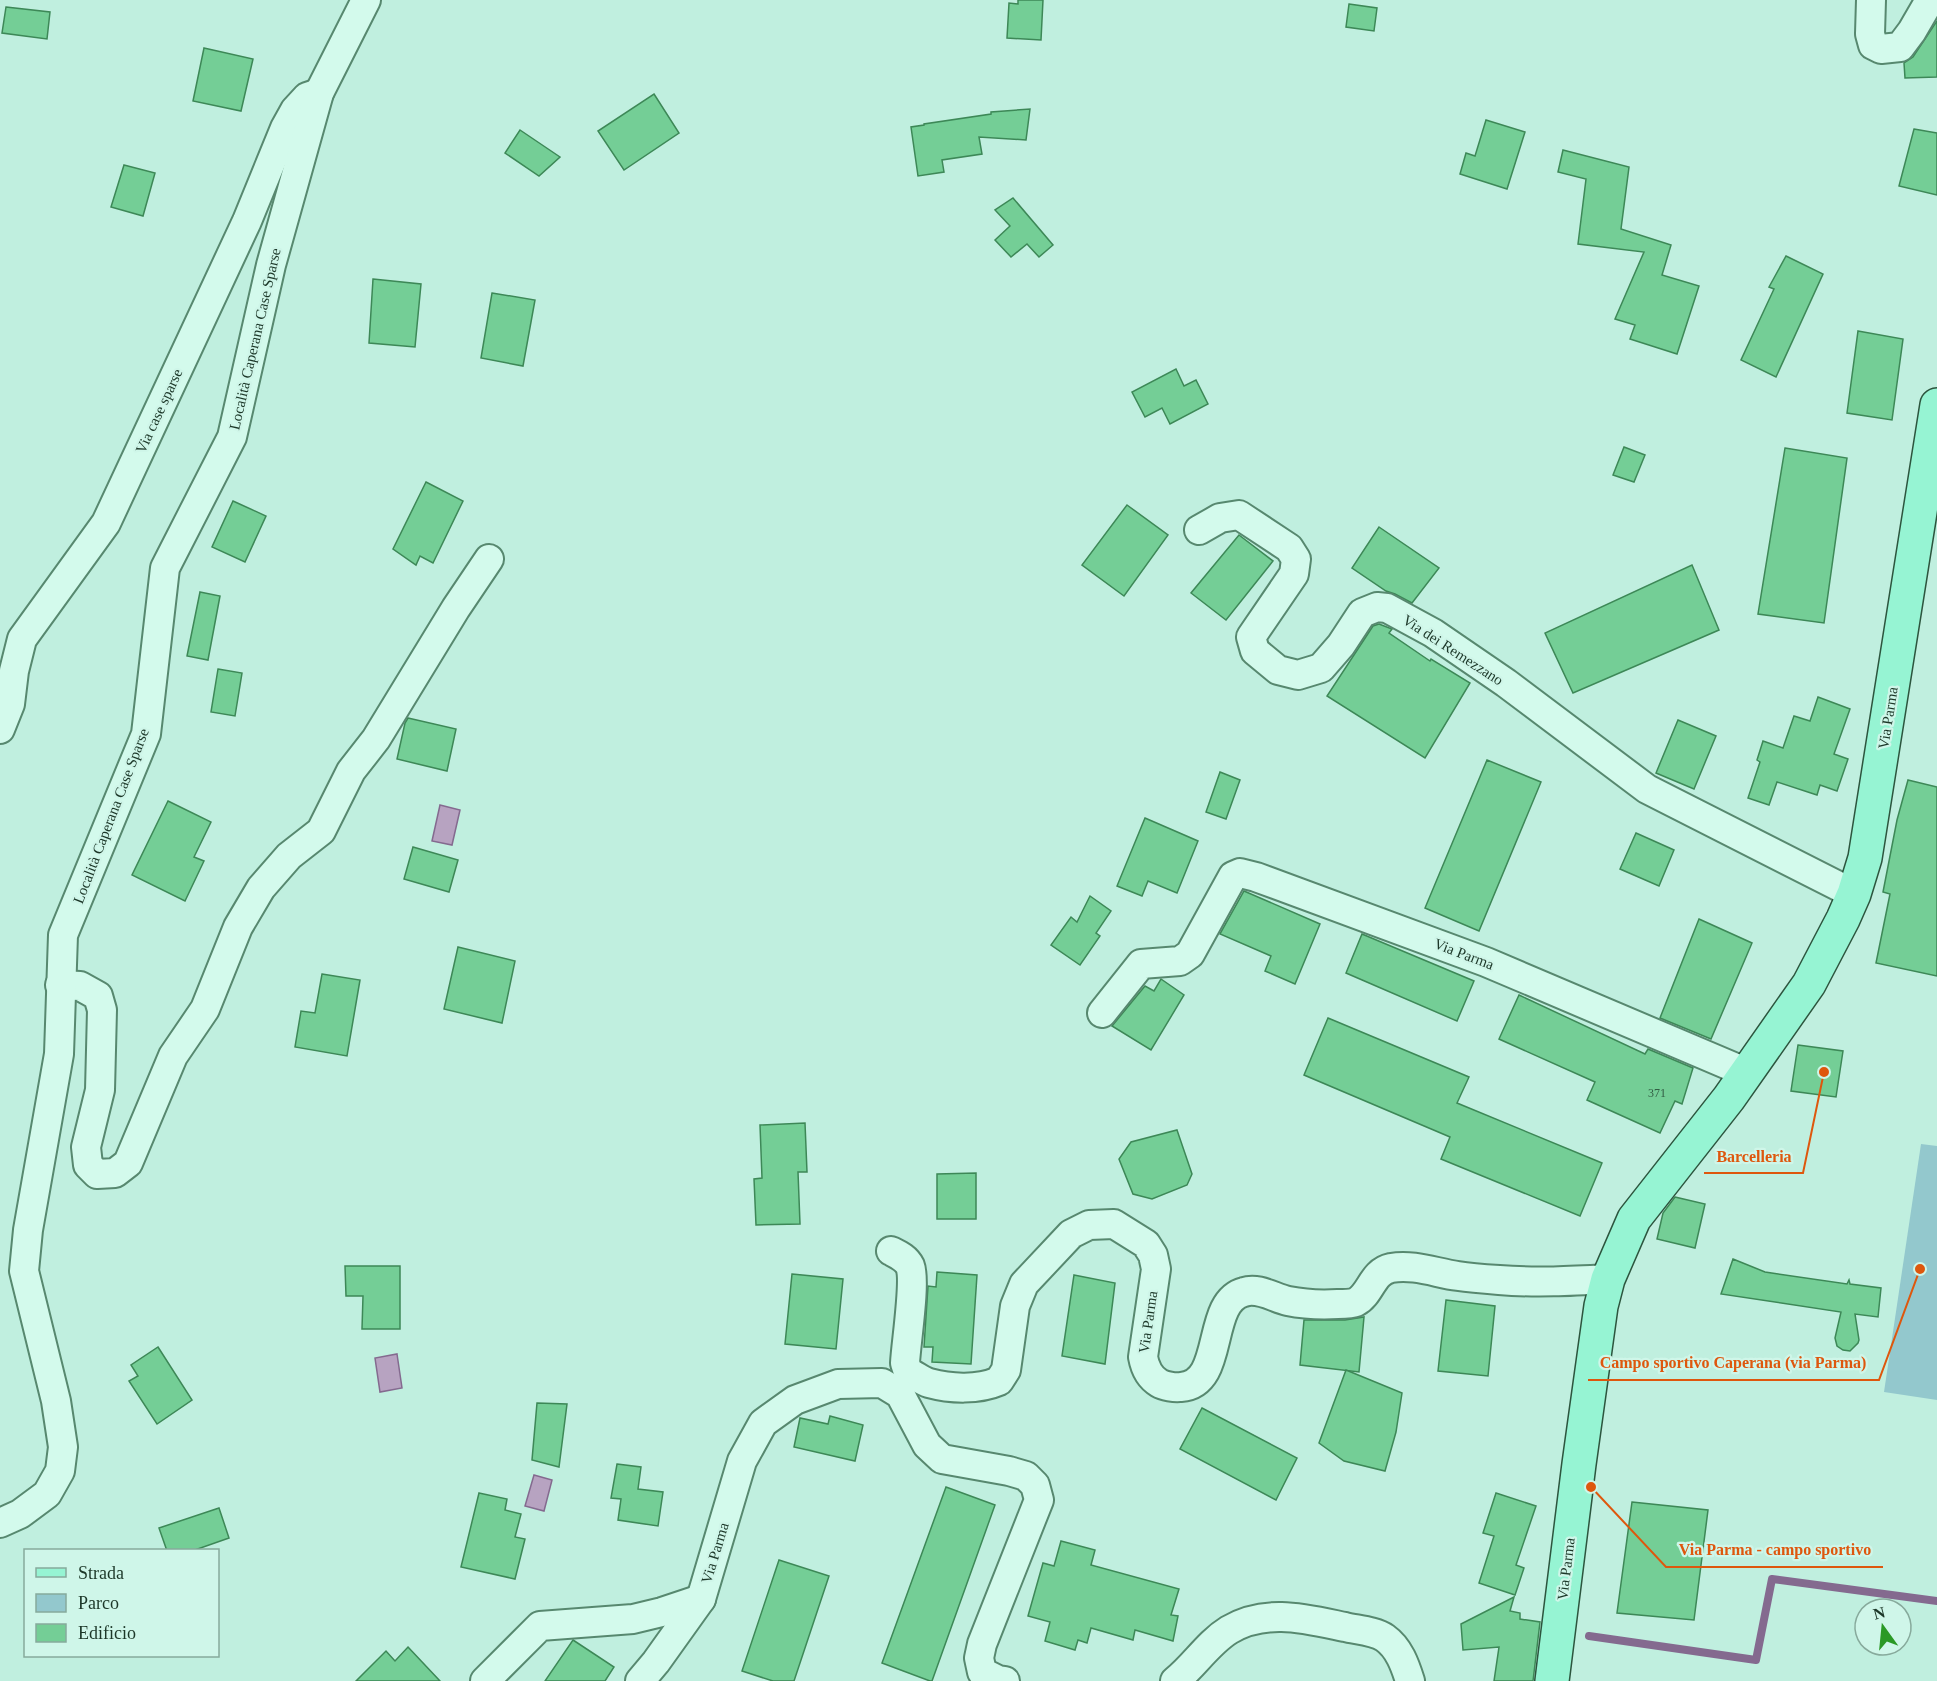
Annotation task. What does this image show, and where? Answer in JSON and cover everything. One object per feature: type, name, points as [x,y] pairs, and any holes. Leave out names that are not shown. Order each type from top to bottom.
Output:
[{"type":"main road","name":"Via Parma","points":[[1552,1681],[1582,1442],[1601,1306],[1608,1279],[1634,1219],[1729,1098],[1745,1072],[1809,984],[1854,894],[1867,847],[1937,405]]},
{"type":"street","name":"Località Caperana Case Sparse","points":[[0,1523],[20,1514],[47,1494],[60,1472],[63,1447],[56,1401],[24,1271],[28,1230],[59,1054],[63,935],[146,734],[165,568],[232,437],[271,265],[319,93],[366,0]]},
{"type":"street","points":[[1871,0],[1870,34],[1873,45],[1881,49],[1900,47],[1930,0]]},
{"type":"street","name":"Via case sparse","points":[[0,729],[10,704],[14,671],[22,639],[106,523],[246,221],[285,128],[295,110],[307,97],[319,93]]},
{"type":"street","name":"Via dei Remezzano","points":[[1199,530],[1220,518],[1239,515],[1289,548],[1296,559],[1294,574],[1251,638],[1255,651],[1278,670],[1298,675],[1321,668],[1341,645],[1362,613],[1377,607],[1388,608],[1433,633],[1506,683],[1647,789],[1854,894]]},
{"type":"street","points":[[60,985],[80,986],[98,996],[102,1010],[100,1090],[86,1147],[88,1165],[97,1174],[115,1173],[128,1163],[173,1056],[205,1009],[238,927],[261,888],[289,856],[321,831],[351,771],[376,739],[456,608],[489,559]]},
{"type":"street","name":"Via Parma","points":[[1102,1013],[1141,964],[1180,961],[1190,954],[1233,876],[1240,873],[1486,962],[1745,1072]]},
{"type":"street","name":"Via Parma","points":[[891,1251],[904,1257],[910,1267],[911,1286],[905,1363],[908,1372],[928,1382],[960,1388],[989,1386],[999,1382],[1005,1370],[1015,1306],[1024,1284],[1071,1234],[1089,1225],[1114,1224],[1146,1244],[1153,1256],[1156,1269],[1143,1357],[1145,1369],[1159,1383],[1178,1388],[1192,1385],[1206,1371],[1220,1320],[1231,1300],[1244,1292],[1264,1292],[1287,1300],[1308,1303],[1355,1302],[1365,1293],[1377,1275],[1389,1269],[1412,1267],[1458,1276],[1500,1280],[1608,1279]]},
{"type":"street","name":"Via Parma","points":[[640,1681],[701,1599],[742,1461],[764,1423],[795,1400],[838,1384],[882,1383],[900,1394],[927,1444],[942,1459],[1009,1471],[1026,1476],[1035,1485],[1039,1500],[982,1644],[979,1658],[982,1672],[1005,1681]]},
{"type":"street","points":[[485,1681],[540,1626],[633,1619],[701,1599]]},
{"type":"street","points":[[1175,1681],[1229,1630],[1256,1619],[1283,1616],[1306,1618],[1385,1638],[1402,1657],[1410,1681]]},
{"type":"green space","points":[[1921,1144],[1937,1146],[1937,1400],[1884,1392]]},
{"type":"shaded area","points":[[440,805],[460,810],[452,845],[432,841]]},
{"type":"shaded area","points":[[397,1354],[402,1388],[380,1392],[375,1358]]},
{"type":"shaded area","points":[[534,1475],[552,1480],[544,1511],[525,1506]]},
{"type":"building","points":[[1018,0],[1043,0],[1041,40],[1007,38],[1009,3],[1018,4]]},
{"type":"building","points":[[1349,4],[1377,8],[1374,31],[1346,27]]},
{"type":"building","points":[[6,7],[50,12],[47,39],[2,33]]},
{"type":"building","points":[[1937,21],[1937,77],[1905,78],[1904,63],[1913,57]]},
{"type":"building","points":[[204,48],[253,59],[241,111],[193,101]]},
{"type":"building","points":[[654,94],[679,133],[624,170],[598,131]]},
{"type":"building","points":[[1030,109],[1026,140],[979,137],[982,154],[942,160],[944,172],[918,176],[911,127],[991,114],[991,112]]},
{"type":"building","points":[[1486,120],[1525,132],[1507,189],[1460,174],[1466,153],[1475,156]]},
{"type":"building","points":[[1914,129],[1937,133],[1937,195],[1899,186]]},
{"type":"building","points":[[520,130],[560,157],[539,176],[505,153]]},
{"type":"building","points":[[1563,150],[1629,167],[1621,229],[1671,245],[1662,275],[1699,286],[1677,354],[1630,339],[1635,325],[1615,319],[1644,252],[1578,244],[1586,179],[1558,172]]},
{"type":"building","points":[[124,165],[155,173],[143,216],[111,207]]},
{"type":"building","points":[[1013,198],[1053,245],[1039,257],[1027,244],[1011,257],[995,240],[1010,226],[995,210]]},
{"type":"building","points":[[1786,256],[1823,274],[1776,377],[1741,360],[1774,289],[1769,287]]},
{"type":"building","points":[[373,279],[421,284],[415,347],[369,343]]},
{"type":"building","points":[[492,293],[535,300],[523,366],[481,358]]},
{"type":"building","points":[[1858,331],[1903,339],[1892,420],[1847,413]]},
{"type":"building","points":[[1176,369],[1184,386],[1196,380],[1208,404],[1170,424],[1162,408],[1145,417],[1132,392]]},
{"type":"building","points":[[1624,447],[1645,455],[1634,482],[1613,475]]},
{"type":"building","points":[[1785,448],[1847,458],[1824,623],[1758,614]]},
{"type":"building","points":[[426,482],[463,501],[433,563],[420,556],[416,565],[393,549]]},
{"type":"building","points":[[233,501],[266,516],[245,562],[212,547]]},
{"type":"building","points":[[1127,505],[1168,535],[1124,596],[1082,565]]},
{"type":"building","points":[[1379,527],[1439,568],[1412,603],[1386,591],[1352,568]]},
{"type":"building","points":[[1239,535],[1273,561],[1226,620],[1191,593]]},
{"type":"building","points":[[1692,565],[1719,630],[1573,693],[1545,633]]},
{"type":"building","points":[[200,592],[220,596],[208,660],[187,656]]},
{"type":"building","points":[[1379,624],[1392,629],[1389,633],[1430,661],[1431,659],[1470,683],[1425,758],[1327,696],[1373,626]]},
{"type":"building","points":[[218,669],[242,673],[235,716],[211,712]]},
{"type":"building","points":[[1818,697],[1850,709],[1834,754],[1848,759],[1837,791],[1820,785],[1817,795],[1777,782],[1769,805],[1748,798],[1760,762],[1757,760],[1763,741],[1783,748],[1794,716],[1810,721]]},
{"type":"building","points":[[408,718],[456,729],[447,771],[397,759]]},
{"type":"building","points":[[1678,720],[1716,736],[1694,789],[1656,773]]},
{"type":"building","points":[[1487,760],[1541,782],[1479,931],[1425,908]]},
{"type":"building","points":[[1220,772],[1240,780],[1226,819],[1206,812]]},
{"type":"building","points":[[1908,780],[1937,787],[1937,976],[1876,963],[1890,894],[1883,892],[1897,820]]},
{"type":"building","points":[[168,801],[211,822],[194,857],[204,861],[185,901],[132,875]]},
{"type":"building","points":[[1145,818],[1198,841],[1177,893],[1148,881],[1142,896],[1117,886]]},
{"type":"building","points":[[1636,833],[1674,850],[1659,886],[1620,869]]},
{"type":"building","points":[[413,847],[458,860],[449,892],[404,879]]},
{"type":"building","points":[[1244,891],[1320,924],[1295,984],[1265,971],[1271,956],[1220,934]]},
{"type":"building","points":[[1090,896],[1111,911],[1096,933],[1100,936],[1080,965],[1051,945],[1071,917],[1077,922]]},
{"type":"building","points":[[1699,919],[1752,943],[1711,1039],[1660,1018]]},
{"type":"building","points":[[1362,934],[1474,981],[1457,1021],[1346,973]]},
{"type":"building","points":[[458,947],[515,961],[502,1023],[444,1009]]},
{"type":"building","points":[[322,974],[360,980],[347,1056],[295,1047],[301,1011],[315,1013]]},
{"type":"building","points":[[1161,979],[1184,995],[1151,1050],[1112,1026],[1145,986],[1154,991]]},
{"type":"building","points":[[1519,995],[1645,1054],[1648,1049],[1693,1068],[1682,1104],[1675,1101],[1660,1133],[1587,1100],[1595,1082],[1499,1039]]},
{"type":"building","points":[[1328,1018],[1469,1077],[1457,1103],[1602,1163],[1580,1216],[1441,1159],[1450,1137],[1304,1075]]},
{"type":"building","points":[[1798,1045],[1843,1051],[1836,1097],[1791,1091]]},
{"type":"building","points":[[805,1123],[807,1172],[798,1172],[800,1224],[756,1225],[754,1179],[762,1178],[760,1125]]},
{"type":"building","points":[[1177,1130],[1192,1174],[1187,1185],[1152,1199],[1133,1194],[1119,1159],[1131,1142]]},
{"type":"building","points":[[976,1173],[976,1219],[937,1219],[937,1174]]},
{"type":"building","points":[[1675,1197],[1705,1204],[1695,1248],[1657,1239],[1663,1213]]},
{"type":"building","points":[[1733,1259],[1765,1272],[1847,1284],[1849,1280],[1850,1284],[1881,1288],[1878,1317],[1855,1314],[1858,1343],[1850,1351],[1843,1350],[1837,1346],[1835,1338],[1841,1312],[1721,1294]]},
{"type":"building","points":[[345,1266],[400,1266],[400,1329],[362,1329],[363,1296],[346,1296]]},
{"type":"building","points":[[937,1272],[977,1275],[971,1364],[932,1362],[933,1347],[924,1347],[928,1286],[936,1287]]},
{"type":"building","points":[[792,1274],[843,1279],[836,1349],[785,1344]]},
{"type":"building","points":[[1074,1275],[1115,1283],[1105,1364],[1062,1356]]},
{"type":"building","points":[[1446,1300],[1495,1306],[1488,1376],[1438,1371]]},
{"type":"building","points":[[1364,1317],[1359,1372],[1300,1365],[1304,1320],[1345,1320]]},
{"type":"building","points":[[158,1347],[192,1400],[157,1424],[129,1381],[138,1376],[131,1365]]},
{"type":"building","points":[[1346,1370],[1402,1393],[1396,1432],[1385,1471],[1344,1461],[1319,1443]]},
{"type":"building","points":[[537,1403],[567,1404],[559,1467],[532,1460]]},
{"type":"building","points":[[1202,1408],[1297,1458],[1276,1500],[1180,1449]]},
{"type":"building","points":[[830,1416],[863,1425],[855,1461],[794,1447],[800,1418],[828,1424]]},
{"type":"building","points":[[617,1464],[641,1467],[638,1489],[663,1492],[658,1526],[618,1520],[621,1499],[611,1498]]},
{"type":"building","points":[[946,1487],[995,1505],[932,1681],[930,1681],[882,1663]]},
{"type":"building","points":[[479,1493],[507,1499],[505,1510],[521,1514],[515,1537],[525,1539],[515,1579],[461,1567]]},
{"type":"building","points":[[1496,1493],[1536,1506],[1516,1565],[1524,1568],[1515,1595],[1479,1583],[1494,1536],[1483,1533]]},
{"type":"building","points":[[1632,1502],[1708,1510],[1694,1620],[1617,1613]]},
{"type":"building","points":[[219,1508],[229,1538],[198,1549],[166,1549],[159,1528]]},
{"type":"building","points":[[1061,1541],[1095,1550],[1091,1565],[1179,1589],[1171,1615],[1178,1616],[1173,1641],[1135,1630],[1133,1640],[1091,1628],[1087,1643],[1078,1640],[1075,1650],[1045,1641],[1050,1622],[1028,1616],[1043,1563],[1054,1566]]},
{"type":"building","points":[[779,1560],[829,1576],[794,1681],[773,1681],[742,1671]]},
{"type":"building","points":[[1514,1597],[1510,1611],[1520,1613],[1520,1619],[1540,1622],[1533,1681],[1494,1681],[1499,1647],[1463,1650],[1461,1624]]},
{"type":"building","points":[[573,1640],[614,1667],[605,1681],[545,1681]]},
{"type":"building","points":[[408,1647],[440,1681],[356,1681],[386,1651],[395,1661]]},
{"type":"waterway","points":[[1589,1636],[1756,1660],[1772,1579],[1937,1601]]},
{"type":"place","name":"Barcelleria","points":[[1824,1072]]},
{"type":"place","name":"Campo sportivo Caperana (via Parma)","points":[[1920,1269]]},
{"type":"place","name":"Via Parma - campo sportivo","points":[[1591,1487]]}]
